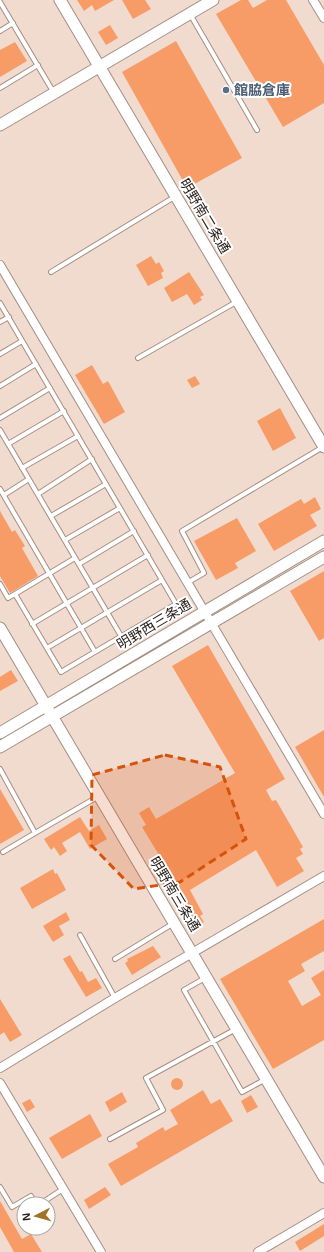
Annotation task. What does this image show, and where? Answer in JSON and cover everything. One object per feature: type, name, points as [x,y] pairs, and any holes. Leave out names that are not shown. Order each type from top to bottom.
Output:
[{"type":"street","name":"明野南二条通","points":[[60,0],[324,447]]},
{"type":"street","points":[[0,125],[213,0]]},
{"type":"street","points":[[313,0],[324,18]]},
{"type":"street","points":[[0,265],[324,814]]},
{"type":"street","name":"明野西三条通","points":[[0,733],[324,541]]},
{"type":"street","name":"明野西三条通","points":[[0,747],[324,557]]},
{"type":"street","name":"明野南三条通","points":[[0,628],[324,1177]]},
{"type":"street","points":[[0,1068],[115,998],[193,954],[324,876]]},
{"type":"street","points":[[0,1083],[3,1095],[64,1189],[101,1252]]},
{"type":"street","points":[[258,1252],[324,1213]]},
{"type":"lane","points":[[0,2],[54,93]]},
{"type":"lane","points":[[190,14],[257,130]]},
{"type":"lane","points":[[0,31],[13,23]]},
{"type":"lane","points":[[0,88],[38,65]]},
{"type":"lane","points":[[51,272],[176,196]]},
{"type":"lane","points":[[138,358],[238,300]]},
{"type":"lane","points":[[0,303],[176,604],[61,672],[15,594]]},
{"type":"lane","points":[[0,322],[9,317]]},
{"type":"lane","points":[[0,354],[22,341]]},
{"type":"lane","points":[[0,386],[36,364]]},
{"type":"lane","points":[[0,418],[50,388]]},
{"type":"lane","points":[[8,444],[64,412]]},
{"type":"lane","points":[[0,430],[121,636]]},
{"type":"lane","points":[[22,468],[78,436]]},
{"type":"lane","points":[[187,583],[204,573],[182,531],[324,447]]},
{"type":"lane","points":[[38,494],[92,459]]},
{"type":"lane","points":[[4,495],[29,480]]},
{"type":"lane","points":[[51,516],[106,484]]},
{"type":"lane","points":[[0,489],[95,652]]},
{"type":"lane","points":[[65,540],[120,508]]},
{"type":"lane","points":[[79,564],[134,531]]},
{"type":"lane","points":[[32,624],[148,555]]},
{"type":"lane","points":[[0,584],[8,598],[76,558]]},
{"type":"lane","points":[[47,648],[162,580]]},
{"type":"lane","points":[[0,769],[36,833]]},
{"type":"lane","points":[[3,852],[99,796]]},
{"type":"lane","points":[[115,959],[175,923]]},
{"type":"lane","points":[[80,935],[115,998]]},
{"type":"lane","points":[[206,977],[184,990],[242,1092],[266,1078]]},
{"type":"lane","points":[[110,1139],[163,1110],[146,1078],[237,1029]]},
{"type":"lane","points":[[0,1187],[12,1207],[16,1205]]},
{"type":"lane","points":[[53,1196],[64,1189]]},
{"type":"highlighted area","points":[[165,755],[220,767],[246,839],[180,882],[134,889],[91,845],[92,775]]},
{"type":"building","points":[[77,0],[114,0],[95,11],[92,5],[84,11]]},
{"type":"building","points":[[122,0],[145,0],[151,9],[133,19]]},
{"type":"building","points":[[241,0],[248,0],[253,8],[267,0],[286,0],[324,65],[324,103],[283,127],[216,14]]},
{"type":"building","points":[[110,25],[118,38],[106,45],[98,32]]},
{"type":"building","points":[[176,41],[242,158],[187,188],[122,72]]},
{"type":"building","points":[[15,42],[27,61],[0,77],[0,50]]},
{"type":"building","points":[[151,256],[156,264],[159,262],[164,271],[161,273],[163,278],[148,286],[136,265]]},
{"type":"building","points":[[189,272],[204,295],[200,297],[202,300],[194,305],[187,294],[172,302],[164,288]]},
{"type":"building","points":[[92,365],[103,384],[108,381],[125,412],[104,424],[75,375]]},
{"type":"building","points":[[195,376],[200,384],[192,388],[187,380]]},
{"type":"building","points":[[280,408],[296,438],[273,451],[257,421]]},
{"type":"building","points":[[315,497],[321,509],[310,515],[317,526],[274,551],[258,524],[301,499],[304,504]]},
{"type":"building","points":[[0,511],[12,532],[15,530],[25,546],[22,548],[38,576],[10,593],[0,576]]},
{"type":"building","points":[[237,518],[256,551],[235,563],[238,568],[216,580],[194,541]]},
{"type":"building","points":[[324,571],[324,638],[319,641],[290,591]]},
{"type":"building","points":[[208,645],[285,779],[266,790],[272,801],[276,800],[303,847],[300,849],[303,854],[296,858],[304,871],[277,887],[256,850],[190,890],[203,914],[200,916],[204,922],[197,926],[193,920],[191,921],[156,864],[162,860],[142,827],[146,825],[139,813],[149,807],[156,819],[235,773],[172,666]]},
{"type":"building","points":[[11,670],[18,681],[0,691],[0,677]]},
{"type":"building","points":[[324,730],[324,797],[295,747]]},
{"type":"building","points":[[0,789],[24,830],[0,844]]},
{"type":"building","points":[[80,817],[89,831],[99,825],[107,839],[90,849],[80,832],[62,843],[67,851],[60,856],[54,847],[51,850],[44,839]]},
{"type":"building","points":[[53,869],[55,874],[57,873],[66,890],[32,909],[20,888]]},
{"type":"building","points":[[66,912],[70,920],[59,926],[64,935],[53,942],[43,926]]},
{"type":"building","points":[[324,919],[324,951],[301,964],[305,971],[288,981],[302,1006],[321,995],[311,978],[324,970],[324,1040],[273,1069],[220,979]]},
{"type":"building","points":[[153,946],[161,957],[132,975],[125,963],[128,961],[127,959]]},
{"type":"building","points":[[70,955],[88,982],[96,978],[102,988],[86,997],[63,959]]},
{"type":"building","points":[[0,999],[22,1035],[10,1042],[4,1032],[0,1035]]},
{"type":"building","points":[[175,1078],[179,1078],[183,1084],[179,1090],[175,1090],[171,1086],[171,1082]]},
{"type":"building","points":[[203,1090],[211,1104],[220,1099],[233,1121],[121,1186],[108,1164],[138,1147],[136,1143],[163,1127],[165,1131],[178,1124],[170,1110]]},
{"type":"building","points":[[122,1092],[127,1102],[110,1112],[105,1102]]},
{"type":"building","points":[[251,1095],[258,1107],[247,1113],[241,1101]]},
{"type":"building","points":[[30,1099],[35,1107],[27,1112],[22,1103]]},
{"type":"building","points":[[90,1114],[102,1136],[62,1159],[49,1138]]},
{"type":"building","points":[[105,1187],[111,1195],[89,1209],[84,1200]]},
{"type":"building","points":[[0,1201],[16,1229],[16,1236],[20,1236],[22,1239],[27,1236],[32,1236],[42,1252],[14,1252],[0,1227]]},
{"type":"building","points":[[324,1224],[324,1236],[300,1251],[295,1242]]},
{"type":"place","name":"館脇倉庫","points":[[226,90]]}]
